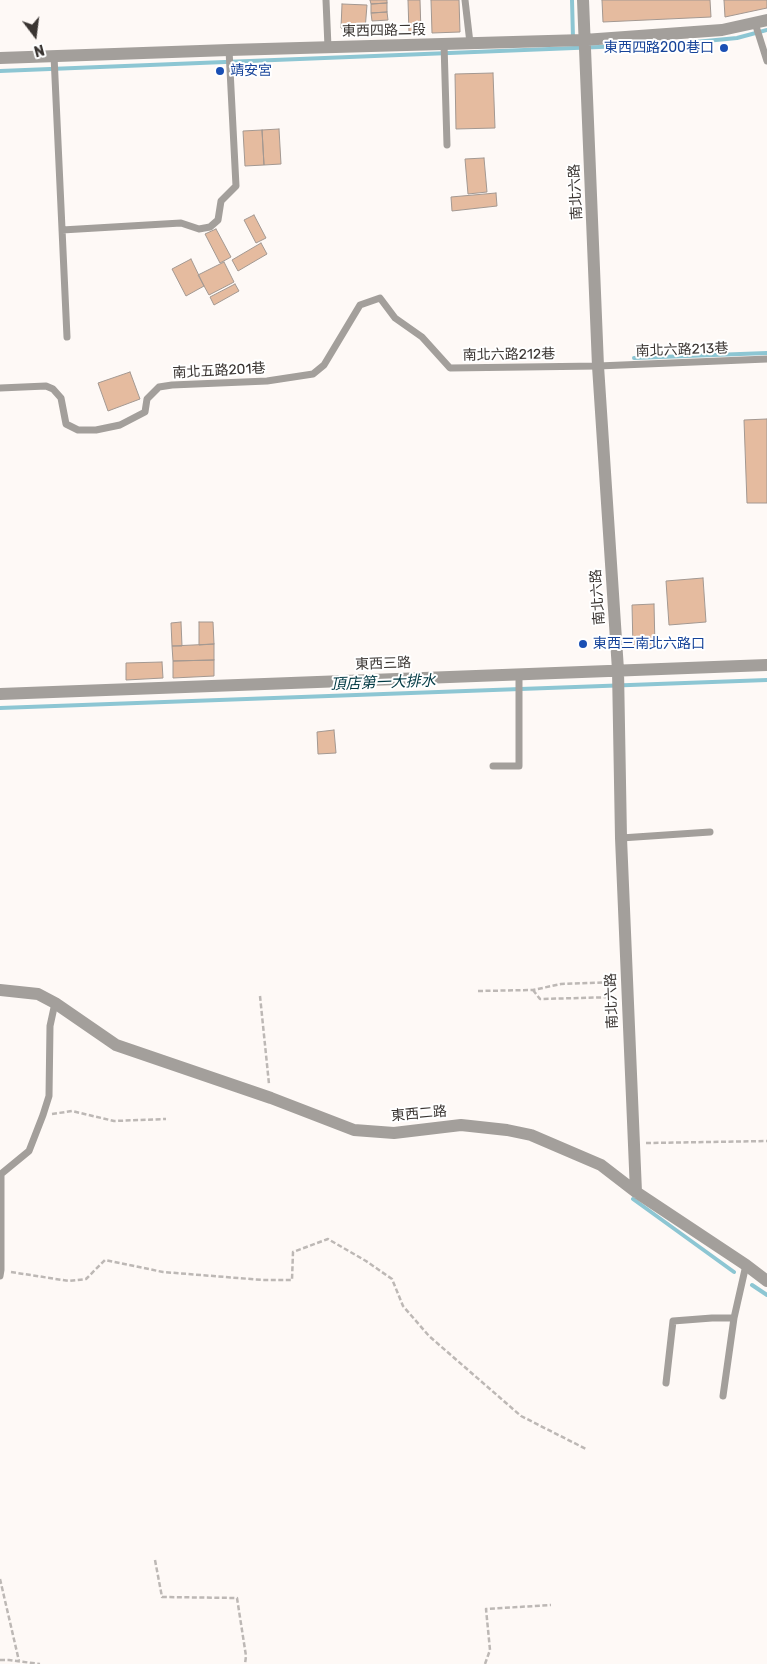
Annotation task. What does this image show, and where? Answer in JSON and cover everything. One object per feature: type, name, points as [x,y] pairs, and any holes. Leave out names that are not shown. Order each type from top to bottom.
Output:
[{"type":"street","name":"南北六路","points":[[583,0],[598,366],[618,670],[621,838],[636,1192]]},
{"type":"street","name":"東西四路二段","points":[[0,58],[584,40],[722,30],[761,21]]},
{"type":"street","name":"東西三路","points":[[0,694],[767,665]]},
{"type":"street","name":"東西二路","points":[[0,990],[38,994],[55,1003],[116,1045],[271,1098],[354,1130],[394,1133],[461,1125],[507,1130],[531,1135],[601,1164],[636,1192],[767,1281]]},
{"type":"lane","points":[[326,0],[328,47]]},
{"type":"lane","points":[[465,0],[470,43]]},
{"type":"lane","points":[[761,21],[767,61]]},
{"type":"lane","points":[[444,44],[447,145]]},
{"type":"lane","points":[[62,230],[181,223],[199,229],[210,227],[218,220],[221,201],[236,186],[229,50]]},
{"type":"lane","points":[[54,56],[67,337]]},
{"type":"lane","name":"南北六路212巷","points":[[360,306],[380,298],[395,318],[422,337],[450,368],[598,366]]},
{"type":"lane","name":"南北五路201巷","points":[[0,388],[46,386],[53,388],[61,398],[66,424],[78,430],[96,430],[120,426],[145,412],[147,399],[159,387],[268,381],[313,374],[324,365],[360,306]]},
{"type":"lane","name":"南北六路213巷","points":[[598,366],[767,359]]},
{"type":"lane","points":[[493,766],[519,766],[519,673]]},
{"type":"lane","points":[[621,838],[710,832]]},
{"type":"lane","points":[[1,1273],[1,1174],[29,1150],[49,1096],[50,1026],[55,1003]]},
{"type":"lane","points":[[722,1396],[734,1318],[746,1265]]},
{"type":"lane","points":[[666,1383],[673,1321],[734,1318]]},
{"type":"path","points":[[478,991],[533,990],[561,984],[626,981]]},
{"type":"path","points":[[533,990],[540,999],[627,996]]},
{"type":"path","points":[[260,996],[271,1098]]},
{"type":"path","points":[[43,1115],[72,1111],[114,1121],[166,1119]]},
{"type":"path","points":[[634,1144],[767,1141]]},
{"type":"path","points":[[1,1273],[69,1280],[86,1279],[105,1260],[164,1272],[263,1280],[292,1280],[293,1252],[328,1240],[366,1261],[392,1279],[403,1306],[429,1336],[521,1416],[586,1449]]},
{"type":"path","points":[[155,1560],[162,1597],[236,1598],[246,1656],[245,1664]]},
{"type":"path","points":[[0,1579],[19,1661]]},
{"type":"path","points":[[485,1664],[490,1650],[486,1609],[551,1605]]},
{"type":"path","points":[[0,1660],[40,1664]]},
{"type":"building","points":[[370,0],[387,0],[387,3],[371,4]]},
{"type":"building","points":[[408,0],[420,0],[421,33],[409,33]]},
{"type":"building","points":[[431,0],[459,0],[460,32],[432,33]]},
{"type":"building","points":[[602,0],[710,0],[711,17],[603,22]]},
{"type":"building","points":[[724,0],[767,0],[767,8],[725,17]]},
{"type":"building","points":[[387,3],[387,12],[371,13],[371,4]]},
{"type":"building","points":[[342,4],[367,5],[365,30],[341,28]]},
{"type":"building","points":[[387,12],[388,20],[372,21],[371,13]]},
{"type":"building","points":[[493,73],[495,128],[456,129],[455,74]]},
{"type":"building","points":[[279,129],[281,164],[264,165],[262,130]]},
{"type":"building","points":[[262,130],[264,165],[245,166],[243,131]]},
{"type":"building","points":[[484,158],[487,192],[468,194],[465,159]]},
{"type":"building","points":[[496,193],[497,206],[452,211],[451,197]]},
{"type":"building","points":[[254,215],[266,238],[256,243],[244,220]]},
{"type":"building","points":[[216,229],[231,257],[220,263],[205,234]]},
{"type":"building","points":[[261,243],[267,254],[238,271],[232,260]]},
{"type":"building","points":[[191,259],[204,286],[186,296],[172,269]]},
{"type":"building","points":[[224,262],[234,282],[209,295],[198,275]]},
{"type":"building","points":[[235,284],[239,291],[214,305],[210,297]]},
{"type":"building","points":[[130,372],[140,399],[108,411],[98,383]]},
{"type":"building","points":[[767,419],[767,503],[747,503],[744,420]]},
{"type":"building","points":[[703,578],[706,622],[669,625],[666,581]]},
{"type":"building","points":[[654,604],[655,647],[633,648],[632,605]]},
{"type":"building","points":[[181,622],[182,646],[172,646],[171,623]]},
{"type":"building","points":[[199,622],[213,622],[214,644],[199,645]]},
{"type":"building","points":[[214,644],[214,660],[173,661],[172,646]]},
{"type":"building","points":[[214,660],[214,676],[173,678],[173,661]]},
{"type":"building","points":[[162,662],[163,678],[126,680],[126,663]]},
{"type":"building","points":[[334,730],[336,753],[318,754],[317,732]]},
{"type":"waterway","points":[[572,0],[573,38]]},
{"type":"waterway","points":[[0,71],[674,44],[737,38],[767,30]]},
{"type":"waterway","points":[[634,358],[767,353]]},
{"type":"waterway","name":"頂店第一大排水","points":[[0,708],[767,680]]},
{"type":"waterway","points":[[633,1199],[734,1272]]},
{"type":"waterway","points":[[752,1285],[767,1295]]},
{"type":"place","name":"東西四路200巷口","points":[[724,48]]},
{"type":"place","name":"靖安宮","points":[[220,71]]},
{"type":"place","name":"東西三南北六路口","points":[[583,644]]}]
